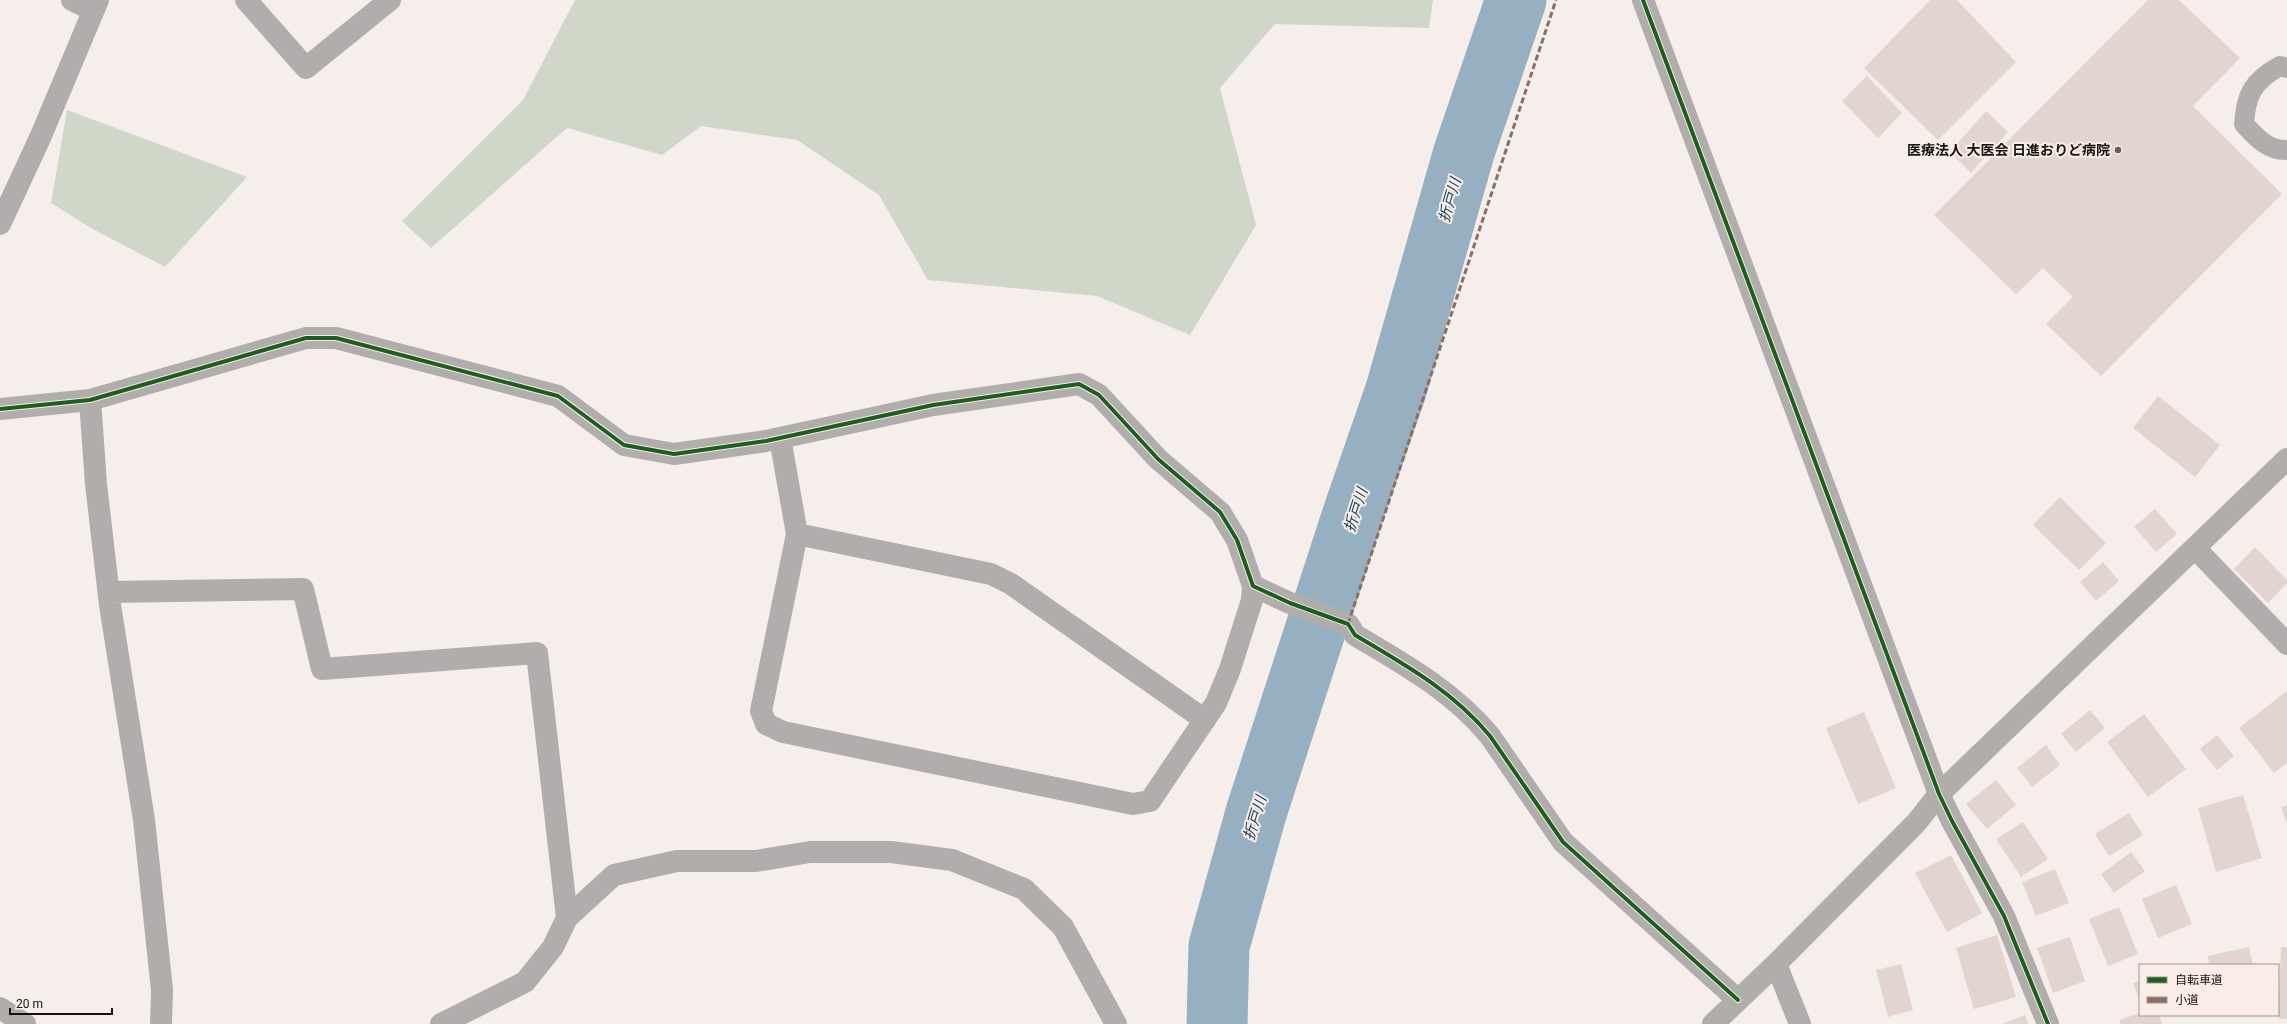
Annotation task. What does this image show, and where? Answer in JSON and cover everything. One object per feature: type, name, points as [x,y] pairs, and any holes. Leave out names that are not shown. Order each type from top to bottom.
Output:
[{"type":"street","points":[[0,224],[40,138],[95,5],[72,0]]},
{"type":"street","points":[[246,0],[306,68],[390,0]]},
{"type":"street","points":[[1643,0],[1939,794],[1952,822],[2004,916],[2048,1024]]},
{"type":"street","points":[[0,409],[90,400],[306,338],[336,338],[558,396],[624,445],[674,454],[712,450],[780,438],[933,405],[1079,384],[1099,395],[1158,459],[1220,512],[1236,540],[1253,586],[1252,600],[1230,669],[1216,703],[1150,801],[1133,804],[783,732],[766,724],[761,711],[797,534],[780,438]]},
{"type":"street","points":[[90,400],[96,484],[109,592],[144,820],[162,990],[161,1024]]},
{"type":"street","points":[[1712,1024],[1776,964],[1916,823],[1939,794],[2287,459]]},
{"type":"street","points":[[797,534],[991,574],[1011,584],[1205,720]]},
{"type":"street","points":[[2195,548],[2287,644]]},
{"type":"street","points":[[1253,586],[1290,603],[1348,624],[1355,635],[1428,678],[1477,720],[1563,842],[1738,1000]]},
{"type":"street","points":[[109,592],[303,589],[322,669],[537,653],[566,918]]},
{"type":"street","points":[[441,1024],[525,982],[553,947],[566,918],[614,875],[677,861],[756,860],[810,852],[891,852],[952,860],[1024,889],[1063,927],[1116,1024]]},
{"type":"street","points":[[1776,964],[1800,1024]]},
{"type":"street","points":[[0,1008],[25,1024]]},
{"type":"lane","points":[[2287,68],[2280,66],[2267,73],[2252,87],[2245,105],[2244,124],[2258,140],[2279,151],[2287,150]]},
{"type":"green space","points":[[575,0],[1433,0],[1429,28],[1275,24],[1220,88],[1256,225],[1190,335],[1097,296],[928,280],[879,195],[797,140],[701,126],[662,155],[567,128],[431,248],[402,221],[523,100]]},
{"type":"green space","points":[[67,110],[247,177],[165,267],[91,228],[51,203]]},
{"type":"building","points":[[1930,0],[1957,0],[2016,62],[1938,140],[1864,68]]},
{"type":"building","name":"医療法人 大医会 日進おりど病院","points":[[2148,0],[2179,0],[2240,58],[2193,106],[2282,194],[2101,376],[2046,324],[2073,297],[2043,268],[2016,294],[1934,215]]},
{"type":"building","points":[[1867,76],[1902,113],[1878,138],[1842,101]]},
{"type":"building","points":[[1986,111],[2008,132],[1971,173],[1950,152]]},
{"type":"building","points":[[2158,396],[2220,445],[2195,477],[2133,428]]},
{"type":"building","points":[[2060,497],[2106,543],[2079,570],[2033,525]]},
{"type":"building","points":[[2155,509],[2177,534],[2156,552],[2134,527]]},
{"type":"building","points":[[2255,547],[2287,580],[2287,583],[2268,603],[2234,569]]},
{"type":"building","points":[[2103,562],[2119,581],[2096,601],[2080,582]]},
{"type":"building","points":[[2287,691],[2287,763],[2274,773],[2239,728]]},
{"type":"building","points":[[2090,710],[2105,728],[2076,752],[2061,734]]},
{"type":"building","points":[[1864,712],[1896,788],[1858,804],[1826,728]]},
{"type":"building","points":[[2144,714],[2186,769],[2148,797],[2107,742]]},
{"type":"building","points":[[2217,735],[2234,756],[2217,770],[2200,749]]},
{"type":"building","points":[[2046,745],[2060,765],[2032,787],[2017,768]]},
{"type":"building","points":[[1996,780],[2016,805],[1987,829],[1966,804]]},
{"type":"building","points":[[2243,795],[2262,858],[2216,872],[2198,808]]},
{"type":"building","points":[[2287,805],[2287,824],[2281,807]]},
{"type":"building","points":[[2129,813],[2143,835],[2109,856],[2095,834]]},
{"type":"building","points":[[2023,822],[2048,859],[2021,877],[1996,839]]},
{"type":"building","points":[[2131,852],[2145,871],[2114,893],[2101,874]]},
{"type":"building","points":[[1951,855],[1982,913],[1947,932],[1915,873]]},
{"type":"building","points":[[2055,869],[2069,903],[2036,916],[2022,882]]},
{"type":"building","points":[[2176,885],[2192,924],[2158,938],[2142,899]]},
{"type":"building","points":[[2119,907],[2138,954],[2108,966],[2089,919]]},
{"type":"building","points":[[1997,935],[2016,997],[1974,1009],[1956,948]]},
{"type":"building","points":[[2070,937],[2085,981],[2053,993],[2037,948]]},
{"type":"building","points":[[2249,947],[2253,964],[2209,964],[2208,956]]},
{"type":"building","points":[[2281,947],[2287,947],[2287,1019],[2278,1018]]},
{"type":"building","points":[[1901,964],[1913,1010],[1888,1017],[1876,970]]},
{"type":"building","points":[[2139,981],[2139,998],[2133,983]]},
{"type":"building","points":[[2139,1013],[2139,1016],[2159,1016],[2162,1024],[2121,1024],[2119,1020]]},
{"type":"building","points":[[2025,1015],[2028,1024],[2002,1024]]},
{"type":"waterway","name":"折戸川","points":[[1217,1024],[1219,946],[1256,813],[1352,517],[1396,390],[1464,152],[1516,0]]},
{"type":"marked path","points":[[1348,624],[1556,0]]},
{"type":"cycle path","points":[[1643,0],[1939,794],[1952,821],[2004,916],[2048,1024]]},
{"type":"cycle path","points":[[0,409],[90,400],[306,338],[336,338],[558,396],[624,445],[674,454],[766,441],[933,405],[1079,384],[1099,395],[1158,459],[1220,512],[1237,540],[1253,586],[1290,603],[1348,624],[1355,635],[1409,668],[1460,705],[1490,736],[1563,842],[1738,1000]]},
{"type":"place","name":"医療法人 大医会 日進おりど病院","points":[[2118,150]]}]
